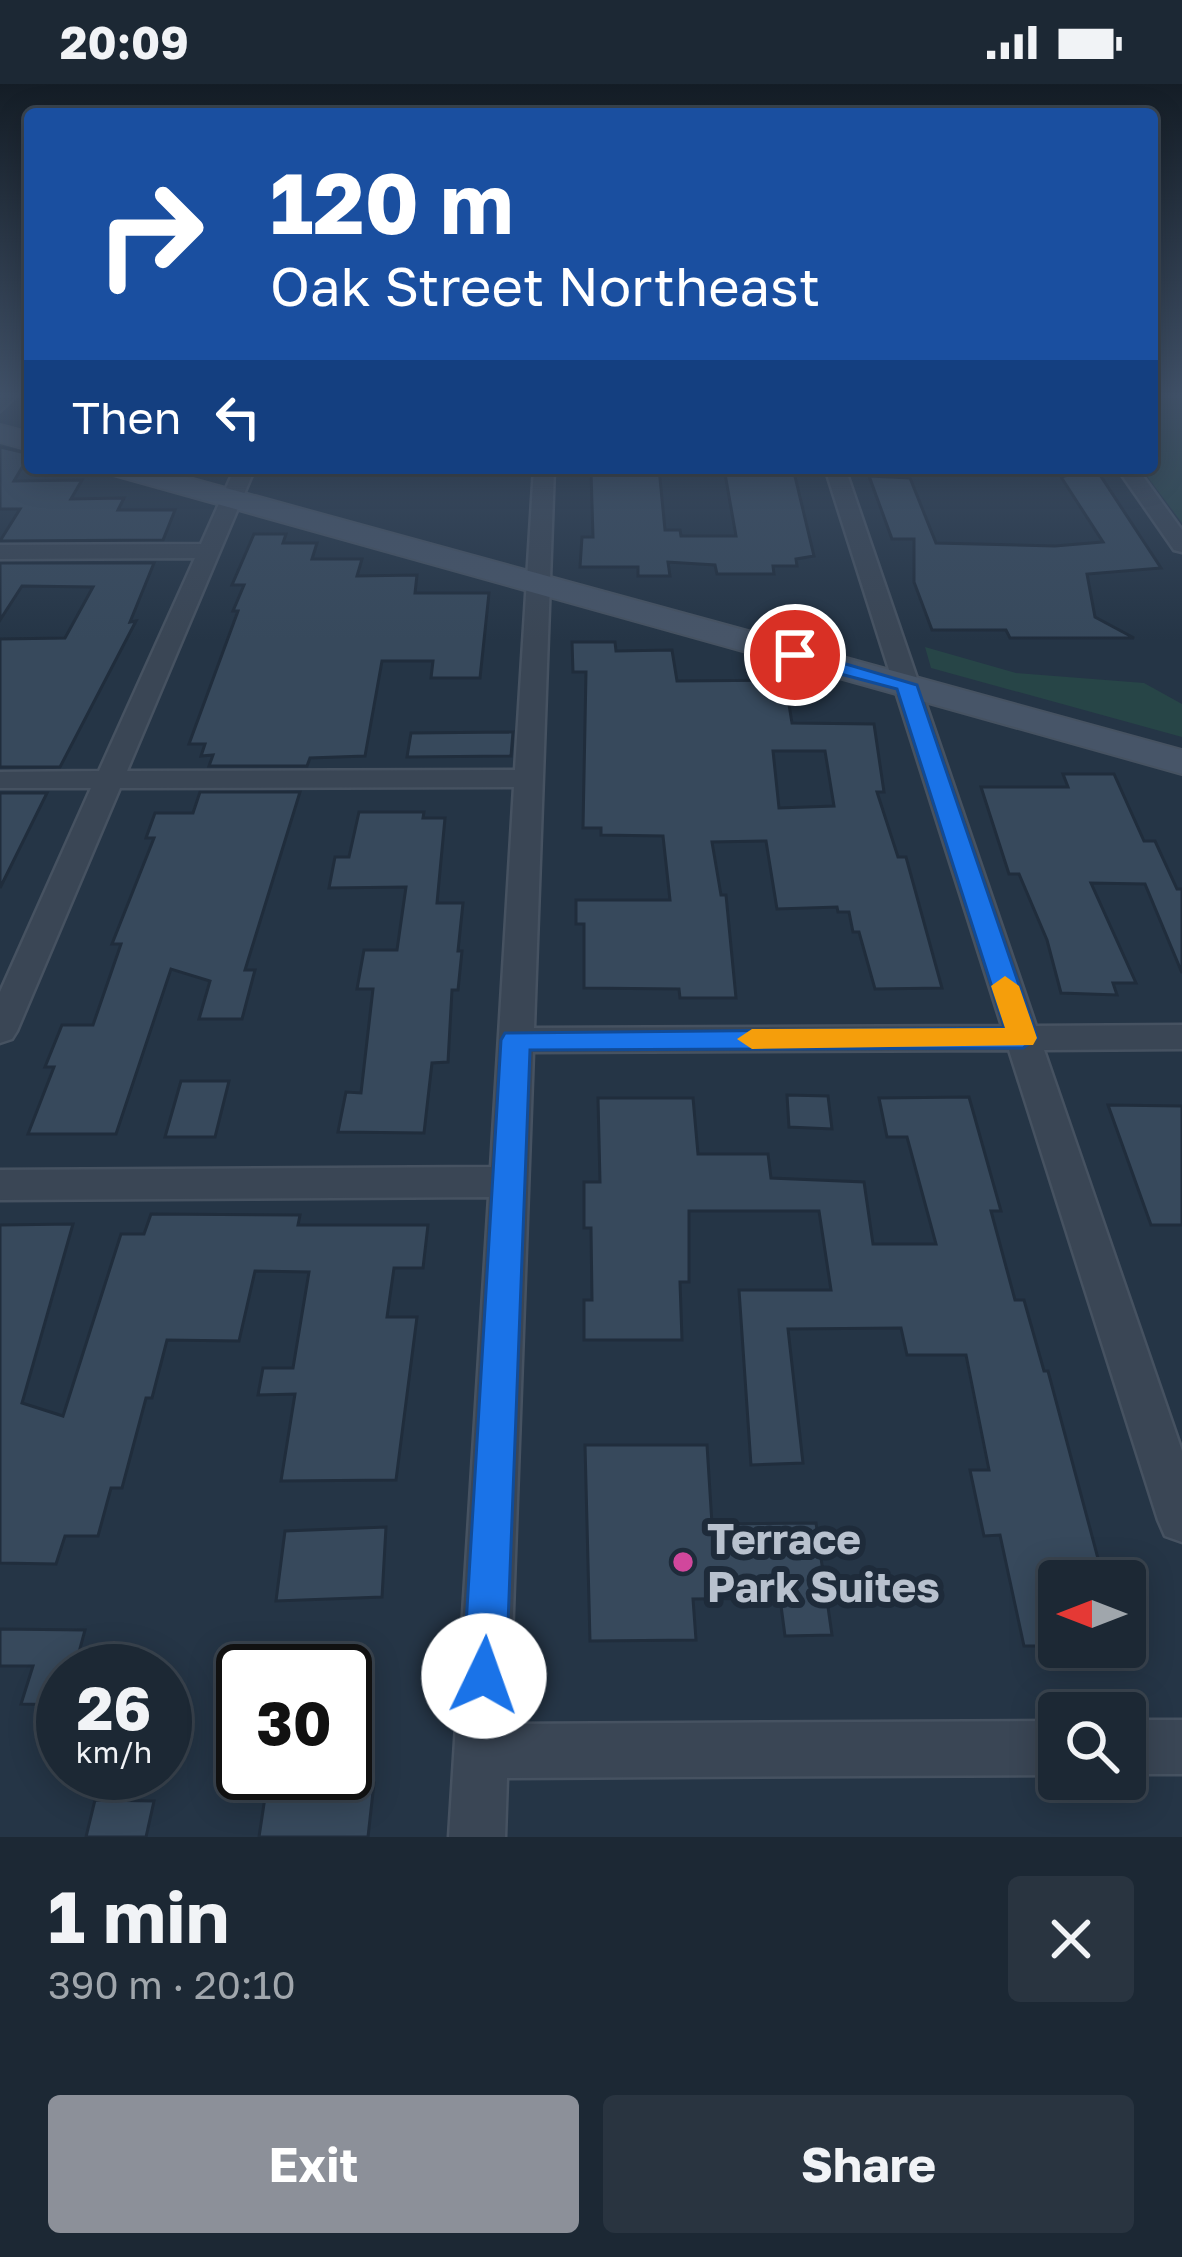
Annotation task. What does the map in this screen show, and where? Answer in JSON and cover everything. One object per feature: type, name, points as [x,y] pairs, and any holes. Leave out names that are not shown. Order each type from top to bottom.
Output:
[{"type":"street","points":[[178,476],[238,484],[537,584],[1182,762]]},
{"type":"street","points":[[477,1837],[544,476]]},
{"type":"street","points":[[838,476],[1182,1520]]},
{"type":"street","points":[[1133,476],[1182,545]]},
{"type":"street","points":[[0,1031],[238,484]]},
{"type":"street","points":[[0,552],[209,551]]},
{"type":"street","points":[[0,780],[528,778]]},
{"type":"street","points":[[515,1040],[1182,1037]]},
{"type":"street","points":[[0,1185],[509,1182]]},
{"type":"street","points":[[1146,1747],[1182,1747]]},
{"type":"street","points":[[482,1750],[1038,1748]]},
{"type":"green space","points":[[1147,476],[1182,476],[1182,523]]},
{"type":"green space","points":[[925,647],[1016,673],[1144,683],[1182,704],[1182,737],[931,668]]},
{"type":"building","points":[[0,476],[17,476],[14,481],[82,480],[71,499],[124,498],[118,510],[175,510],[163,540],[0,541],[20,509],[0,509]]},
{"type":"building","points":[[591,476],[660,476],[665,530],[680,530],[681,536],[736,536],[725,476],[795,476],[814,556],[796,559],[797,566],[773,566],[774,574],[717,574],[715,565],[668,562],[670,576],[638,576],[638,567],[580,567],[582,537],[593,537]]},
{"type":"building","points":[[869,476],[910,478],[936,543],[1055,546],[1103,542],[1061,477],[1101,476],[1161,568],[1087,574],[1095,617],[1134,638],[1010,638],[1006,630],[932,630],[914,582],[914,539],[892,539]]},
{"type":"building","points":[[254,534],[286,534],[283,543],[317,543],[312,559],[362,559],[357,576],[417,575],[415,593],[489,593],[480,678],[431,678],[433,661],[382,661],[365,756],[310,758],[307,766],[209,766],[213,755],[201,756],[205,744],[189,744],[238,611],[233,611],[244,585],[232,585]]},
{"type":"building","points":[[0,563],[154,563],[130,622],[136,621],[60,767],[0,767],[0,639],[65,638],[93,587],[22,586],[0,620]]},
{"type":"building","points":[[572,642],[615,642],[616,651],[672,650],[677,681],[785,680],[792,723],[874,724],[884,792],[877,792],[898,857],[906,857],[942,988],[875,989],[849,912],[838,912],[837,907],[777,909],[766,841],[712,842],[721,895],[726,895],[736,998],[680,998],[679,989],[584,988],[584,924],[576,924],[576,900],[670,900],[663,836],[601,835],[601,828],[583,828],[586,672],[573,672]],"holes":[[[773,751],[825,751],[834,806],[779,808]]]},
{"type":"building","points":[[513,732],[511,756],[407,757],[411,733]]},
{"type":"building","points":[[1063,774],[1114,774],[1144,841],[1155,841],[1177,889],[1182,889],[1182,973],[1145,884],[1091,883],[1136,983],[1113,983],[1117,995],[1061,993],[1047,940],[1019,874],[1009,874],[981,787],[1068,787]]},
{"type":"building","points":[[200,792],[300,792],[245,970],[255,970],[242,1019],[199,1019],[210,981],[171,969],[116,1134],[28,1134],[54,1067],[45,1067],[62,1025],[93,1025],[121,944],[112,944],[154,838],[146,838],[155,813],[193,813]]},
{"type":"building","points":[[0,793],[47,793],[0,888]]},
{"type":"building","points":[[359,812],[424,812],[423,818],[445,818],[437,903],[463,903],[448,1062],[432,1063],[424,1133],[338,1132],[346,1092],[361,1093],[373,989],[357,989],[364,950],[397,950],[406,887],[329,888],[335,857],[349,857]]},
{"type":"building","points":[[181,1081],[229,1081],[215,1137],[165,1137]]},
{"type":"building","points":[[787,1095],[828,1096],[832,1129],[789,1127]]},
{"type":"building","points":[[969,1097],[1001,1211],[991,1211],[1015,1300],[1024,1300],[1044,1371],[1048,1371],[1098,1560],[1038,1560],[1038,1646],[1024,1646],[1000,1535],[984,1536],[970,1470],[989,1470],[966,1355],[907,1355],[901,1328],[788,1329],[803,1463],[751,1465],[739,1290],[831,1290],[819,1211],[689,1211],[689,1282],[680,1282],[682,1340],[584,1340],[584,1300],[592,1300],[591,1228],[584,1228],[584,1182],[600,1182],[598,1098],[693,1098],[698,1154],[768,1154],[771,1178],[864,1182],[873,1244],[936,1244],[907,1137],[887,1137],[879,1098]]},
{"type":"building","points":[[1108,1105],[1182,1106],[1182,1225],[1151,1225]]},
{"type":"building","points":[[151,1214],[300,1215],[298,1225],[428,1225],[423,1268],[394,1268],[387,1317],[417,1317],[396,1480],[281,1481],[295,1394],[258,1395],[263,1368],[293,1368],[309,1272],[255,1271],[239,1341],[167,1340],[122,1488],[111,1488],[98,1536],[65,1536],[56,1564],[0,1563],[0,1225],[73,1224],[22,1403],[63,1416],[121,1234],[144,1234]]},
{"type":"building","points":[[585,1445],[707,1445],[712,1524],[816,1523],[832,1635],[785,1636],[780,1598],[693,1599],[696,1640],[590,1641]]},
{"type":"building","points":[[386,1527],[382,1597],[276,1601],[285,1531]]},
{"type":"building","points":[[0,1629],[85,1630],[81,1644],[36,1644],[36,1704],[21,1704],[33,1666],[0,1666]]},
{"type":"building","points":[[374,1783],[368,1837],[259,1837],[265,1800],[372,1800]]},
{"type":"building","points":[[95,1800],[154,1801],[146,1837],[86,1837]]},
{"type":"slow traffic","points":[[752,1039],[1023,1038],[1005,986]]},
{"type":"place","name":"Terrace Park Suites","points":[[683,1562]]},
{"type":"route","points":[[484,1676],[515,1040],[1023,1038],[906,685],[795,655]]}]
